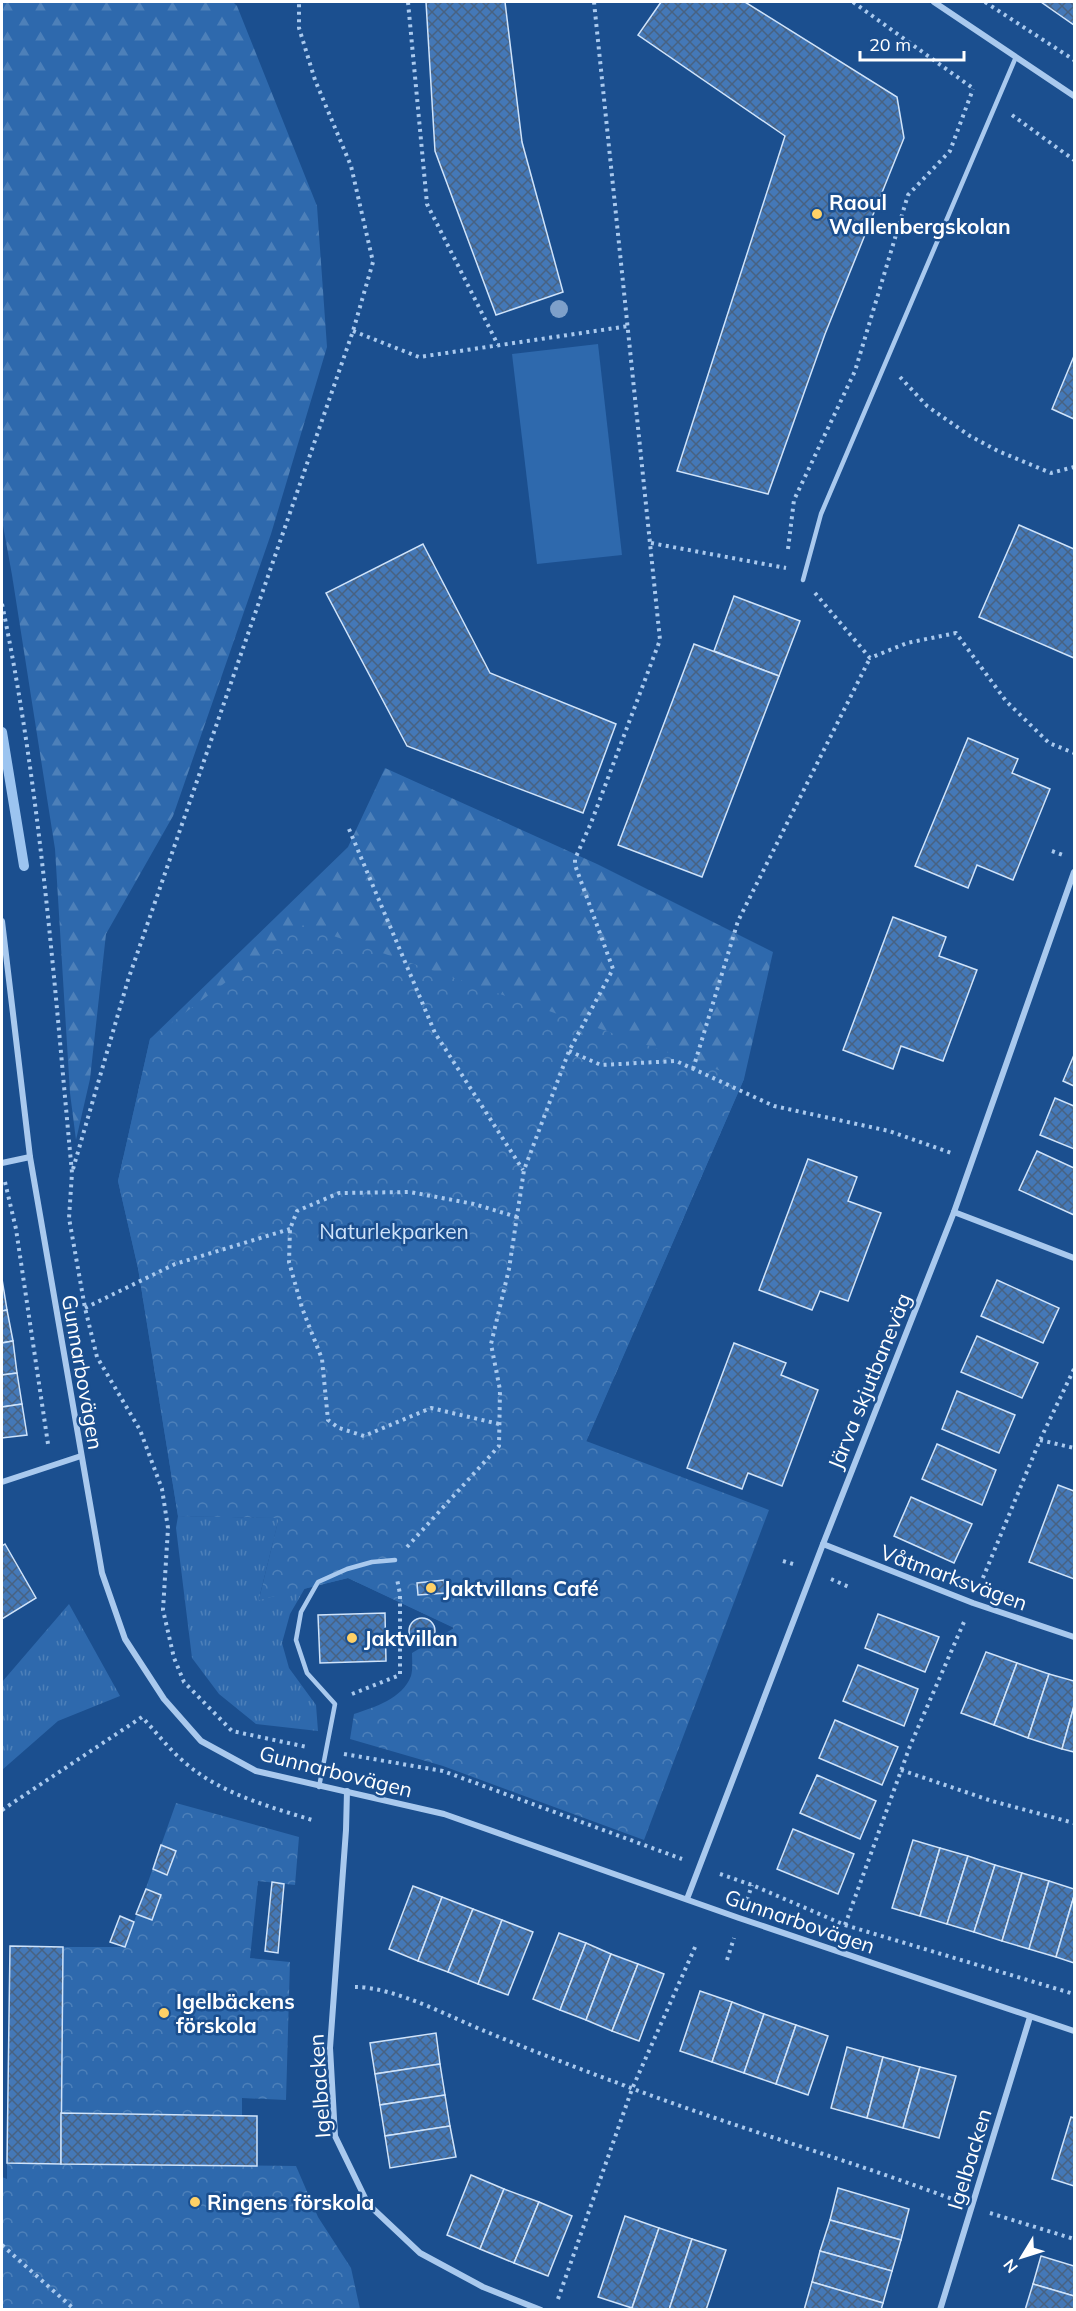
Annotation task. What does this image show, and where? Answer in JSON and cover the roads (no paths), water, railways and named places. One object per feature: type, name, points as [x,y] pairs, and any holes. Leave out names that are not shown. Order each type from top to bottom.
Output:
[{"type":"street","points":[[934,2],[1074,96]]},
{"type":"street","name":"Järva skjutbaneväg","points":[[687,1899],[823,1544],[954,1212],[1074,872]]},
{"type":"street","name":"Gunnarbovägen","points":[[2,921],[30,1157],[102,1573],[125,1639],[164,1699],[201,1741],[256,1771],[444,1814],[1030,2018],[1074,2031]]},
{"type":"street","points":[[3,1163],[30,1157]]},
{"type":"street","points":[[954,1212],[1074,1257]]},
{"type":"street","points":[[2,1482],[81,1456]]},
{"type":"street","name":"Våtmarksvägen","points":[[823,1544],[973,1603],[1074,1637]]},
{"type":"street","name":"Igelbacken","points":[[347,1791],[330,2048],[335,2136],[368,2204],[420,2253],[483,2287],[541,2310]]},
{"type":"street","name":"Igelbacken","points":[[940,2310],[1030,2018]]},
{"type":"lane","points":[[803,580],[821,514],[887,364],[1016,57]]},
{"type":"lane","points":[[319,1787],[335,1704],[307,1672],[296,1640],[301,1612],[318,1582],[363,1564],[395,1560]]},
{"type":"waterway","points":[[2,732],[24,866]]},
{"type":"place","name":"Raoul Wallenbergskolan","points":[[817,214]]},
{"type":"place","name":"Jaktvillans Café","points":[[431,1588]]},
{"type":"place","name":"Jaktvillan","points":[[352,1638]]},
{"type":"place","name":"Igelbäckens förskola","points":[[164,2013]]},
{"type":"place","name":"Ringens förskola","points":[[195,2202]]},
{"type":"park label","name":"Naturlekparken","points":[[394,1231]]}]
